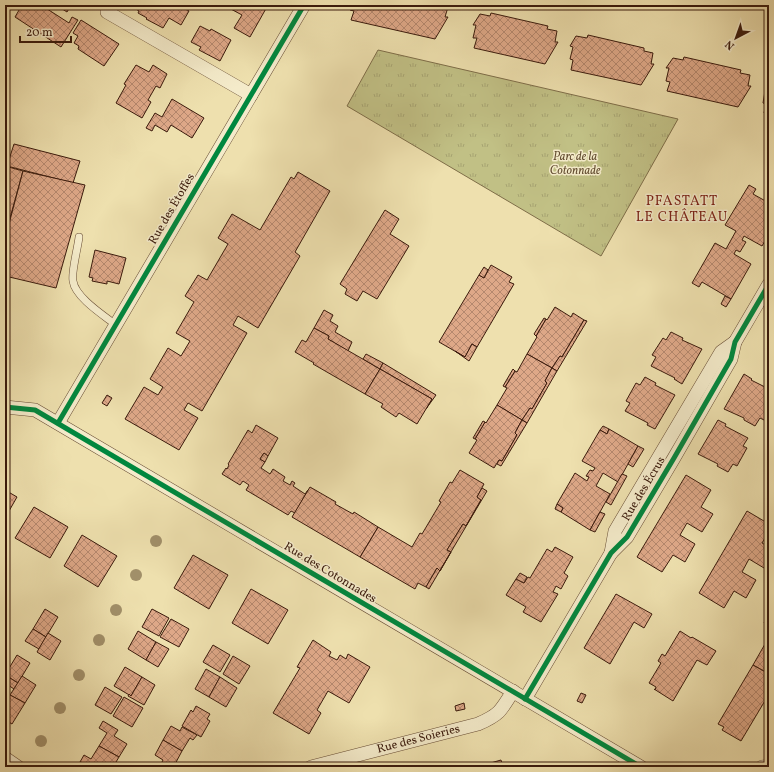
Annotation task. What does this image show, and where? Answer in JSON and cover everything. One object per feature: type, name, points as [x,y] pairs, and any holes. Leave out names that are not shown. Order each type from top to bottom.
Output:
[{"type":"street","points":[[107,5],[108,12],[251,95]]},
{"type":"street","name":"Rue des Étoffes","points":[[58,423],[304,5]]},
{"type":"street","name":"Rue des Écrus","points":[[525,698],[611,553],[626,537],[674,458],[732,359],[735,342],[769,284]]},
{"type":"street","name":"Rue des Cotonnades","points":[[5,408],[35,410],[428,643],[513,691],[641,767]]},
{"type":"street","name":"Rue des Soieries","points":[[311,767],[478,724],[493,718],[501,711],[513,691]]},
{"type":"street","points":[[5,758],[18,767]]},
{"type":"street","points":[[762,767],[769,766]]},
{"type":"lane","points":[[79,237],[72,280],[76,290],[96,310],[116,325]]},
{"type":"green space","name":"Parc de la Cotonnade","points":[[378,50],[678,119],[601,256],[347,106]]},
{"type":"building","points":[[22,5],[41,5],[69,23],[72,17],[78,20],[61,47],[15,17]]},
{"type":"building","points":[[56,5],[71,5],[67,12]]},
{"type":"building","points":[[129,5],[179,5],[189,11],[181,25],[169,18],[163,28],[146,19],[147,18],[138,13],[139,11]]},
{"type":"building","points":[[230,5],[268,5],[250,37],[234,28],[242,15],[229,8]]},
{"type":"building","points":[[351,5],[440,5],[448,7],[445,17],[448,17],[435,39],[351,20],[354,11],[350,10]]},
{"type":"building","points":[[491,13],[548,26],[547,29],[557,31],[555,42],[558,42],[545,64],[474,48],[477,38],[473,38],[476,25],[473,25],[480,14],[490,16]]},
{"type":"building","points":[[81,20],[119,44],[104,66],[78,49],[79,46],[74,43],[78,36],[73,33]]},
{"type":"building","points":[[200,26],[210,31],[211,29],[231,40],[220,61],[199,50],[201,47],[191,42]]},
{"type":"building","points":[[588,35],[644,48],[644,51],[653,53],[651,64],[654,64],[641,85],[571,70],[573,60],[570,59],[573,47],[570,46],[576,36],[587,38]]},
{"type":"building","points":[[684,57],[741,70],[740,73],[750,75],[748,86],[751,86],[738,107],[667,91],[670,82],[666,81],[669,68],[666,68],[673,58],[683,60]]},
{"type":"building","points":[[136,65],[149,72],[153,65],[167,74],[160,88],[156,86],[148,100],[151,102],[142,118],[116,103],[126,85],[124,84]]},
{"type":"building","points":[[769,81],[769,114],[764,113],[766,104],[763,103],[766,85]]},
{"type":"building","points":[[172,99],[204,118],[192,138],[171,125],[167,132],[155,125],[152,131],[146,128],[155,113],[162,117]]},
{"type":"building","points":[[14,144],[80,161],[73,183],[7,166]]},
{"type":"building","points":[[5,166],[23,171],[10,218],[5,217]]},
{"type":"building","points":[[23,171],[85,185],[56,288],[5,276],[5,239]]},
{"type":"building","points":[[298,172],[330,191],[295,252],[300,256],[258,328],[238,316],[233,325],[247,333],[202,411],[188,403],[184,410],[198,418],[179,450],[125,419],[144,387],[158,395],[163,387],[150,379],[168,348],[181,356],[190,341],[176,333],[194,302],[185,296],[198,275],[207,280],[228,244],[218,238],[232,214],[260,230],[291,177],[294,179]]},
{"type":"building","points":[[749,185],[756,189],[753,194],[769,203],[769,234],[762,246],[744,236],[742,240],[746,242],[740,252],[736,250],[734,254],[751,264],[731,299],[702,282],[699,287],[692,283],[715,243],[726,249],[736,231],[725,225]]},
{"type":"building","points":[[385,210],[399,219],[390,234],[409,246],[377,299],[363,291],[357,301],[345,294],[347,289],[340,284]]},
{"type":"building","points":[[95,250],[126,258],[119,284],[107,281],[107,284],[92,281],[93,278],[89,277]]},
{"type":"building","points":[[491,265],[512,277],[509,282],[514,284],[477,347],[472,344],[465,357],[439,342],[479,275],[484,278]]},
{"type":"building","points":[[484,267],[488,270],[484,278],[479,275]]},
{"type":"building","points":[[725,296],[731,299],[726,307],[721,304]]},
{"type":"building","points":[[555,307],[571,317],[573,313],[584,320],[562,357],[560,356],[552,368],[527,354],[546,319],[547,320]]},
{"type":"building","points":[[324,310],[333,315],[330,321],[338,326],[335,332],[352,342],[348,351],[328,339],[329,336],[314,328]]},
{"type":"building","points":[[544,318],[546,319],[536,336],[534,334]]},
{"type":"building","points":[[584,320],[587,321],[557,371],[552,368],[560,356],[562,357]]},
{"type":"building","points":[[314,328],[329,336],[328,339],[380,369],[365,394],[295,352],[302,340],[306,342]]},
{"type":"building","points":[[671,332],[683,338],[682,340],[702,349],[682,384],[674,379],[675,378],[651,366],[656,357],[652,355],[663,338],[666,340]]},
{"type":"building","points":[[472,344],[477,347],[469,361],[455,351],[465,357]]},
{"type":"building","points":[[366,354],[383,363],[380,369],[363,359]]},
{"type":"building","points":[[527,354],[552,368],[545,381],[547,383],[532,409],[530,408],[522,420],[497,405],[507,388],[505,387],[515,371],[517,372]]},
{"type":"building","points":[[383,363],[436,395],[426,409],[432,399],[380,369]]},
{"type":"building","points":[[552,368],[557,371],[527,423],[522,420],[530,408],[532,409],[547,383],[545,381]]},
{"type":"building","points":[[380,369],[432,399],[417,424],[399,413],[396,417],[381,407],[383,404],[365,394]]},
{"type":"building","points":[[513,369],[515,371],[505,387],[503,386]]},
{"type":"building","points":[[744,374],[752,379],[751,380],[769,389],[769,411],[764,420],[760,418],[755,426],[744,420],[744,418],[724,409]]},
{"type":"building","points":[[645,377],[656,383],[655,385],[675,395],[655,429],[647,425],[648,423],[625,411],[630,403],[626,401],[636,383],[640,385]]},
{"type":"building","points":[[107,395],[112,398],[107,406],[102,403]]},
{"type":"building","points":[[497,405],[522,420],[515,433],[517,435],[502,461],[499,460],[494,468],[469,453],[477,440],[475,439]]},
{"type":"building","points":[[522,420],[527,423],[501,466],[497,464],[499,460],[502,461],[517,435],[515,433]]},
{"type":"building","points":[[718,420],[726,424],[725,426],[748,438],[743,446],[747,448],[737,466],[733,464],[728,472],[717,466],[718,464],[698,454]]},
{"type":"building","points":[[483,421],[485,422],[475,439],[473,438]]},
{"type":"building","points":[[256,425],[278,438],[268,456],[264,453],[260,459],[265,462],[261,468],[270,474],[273,469],[285,477],[283,481],[290,485],[292,481],[295,483],[293,486],[305,494],[308,490],[295,513],[291,511],[288,515],[246,490],[249,485],[243,481],[240,485],[222,474],[226,468],[227,469],[228,464],[248,430],[252,433]]},
{"type":"building","points":[[603,426],[609,429],[607,434],[600,430]]},
{"type":"building","points":[[609,429],[638,446],[618,482],[603,473],[596,486],[610,494],[590,530],[561,512],[563,508],[557,504],[575,473],[587,481],[589,477],[586,476],[590,470],[593,471],[595,468],[582,461],[600,430],[607,434]]},
{"type":"building","points":[[638,446],[644,449],[633,467],[628,464]]},
{"type":"building","points":[[264,453],[268,456],[265,462],[260,459]]},
{"type":"building","points":[[460,470],[484,484],[477,497],[481,500],[466,526],[463,524],[447,550],[451,552],[440,571],[437,568],[426,587],[418,583],[415,589],[360,557],[378,527],[412,547],[420,533],[422,534],[441,502],[439,501],[450,482],[452,483]]},
{"type":"building","points":[[622,474],[627,476],[611,505],[606,502]]},
{"type":"building","points":[[686,475],[711,490],[701,507],[713,514],[702,532],[687,523],[680,535],[695,544],[685,562],[673,555],[662,572],[637,557]]},
{"type":"building","points":[[310,487],[336,502],[335,504],[353,514],[354,512],[378,527],[360,557],[292,517]]},
{"type":"building","points":[[482,488],[487,491],[451,552],[447,550],[463,524],[466,526],[481,500],[477,497]]},
{"type":"building","points":[[5,490],[17,497],[5,518]]},
{"type":"building","points":[[557,504],[563,508],[561,512],[555,509]]},
{"type":"building","points":[[34,507],[68,527],[50,558],[15,538]]},
{"type":"building","points":[[747,511],[769,524],[769,532],[762,543],[769,547],[769,559],[764,568],[749,559],[742,572],[756,580],[746,598],[734,591],[724,608],[699,593]]},
{"type":"building","points":[[600,512],[605,514],[595,532],[590,530]]},
{"type":"building","points":[[82,535],[117,556],[98,587],[64,566]]},
{"type":"building","points":[[555,547],[573,557],[564,573],[568,576],[561,589],[556,586],[553,592],[558,594],[541,622],[523,612],[526,607],[506,595],[516,579],[524,583],[528,577],[530,578],[547,549],[552,552]]},
{"type":"building","points":[[193,555],[228,575],[209,609],[174,588]]},
{"type":"building","points":[[437,568],[440,571],[429,589],[426,587]]},
{"type":"building","points":[[520,573],[527,577],[524,583],[516,579]]},
{"type":"building","points":[[251,589],[288,610],[268,644],[232,623]]},
{"type":"building","points":[[616,594],[652,614],[644,628],[634,622],[610,664],[584,648]]},
{"type":"building","points":[[45,609],[58,617],[46,637],[33,629]]},
{"type":"building","points":[[152,609],[169,618],[159,636],[142,627]]},
{"type":"building","points":[[769,614],[769,625],[764,623]]},
{"type":"building","points":[[171,619],[189,629],[179,647],[160,637]]},
{"type":"building","points":[[33,629],[46,637],[39,649],[25,641]]},
{"type":"building","points":[[138,631],[156,642],[146,660],[128,649]]},
{"type":"building","points":[[680,631],[716,651],[707,665],[697,660],[673,701],[655,690],[656,687],[649,683],[661,663],[658,661],[662,654],[665,656]]},
{"type":"building","points":[[48,633],[61,641],[50,660],[37,652]]},
{"type":"building","points":[[769,637],[769,674],[753,665]]},
{"type":"building","points":[[313,640],[331,652],[329,656],[337,660],[340,655],[346,659],[348,654],[370,667],[349,703],[328,691],[317,710],[321,713],[309,734],[273,713],[300,668],[297,667]]},
{"type":"building","points":[[156,642],[169,649],[158,667],[146,660]]},
{"type":"building","points":[[213,645],[230,655],[220,672],[203,662]]},
{"type":"building","points":[[17,655],[30,663],[18,683],[5,675]]},
{"type":"building","points":[[233,656],[250,666],[239,684],[223,674]]},
{"type":"building","points":[[753,665],[769,674],[769,694],[741,741],[722,730],[724,727],[718,724]]},
{"type":"building","points":[[125,667],[142,677],[131,696],[114,686]]},
{"type":"building","points":[[206,669],[220,677],[209,697],[195,689]]},
{"type":"building","points":[[5,675],[18,683],[14,689],[5,683]]},
{"type":"building","points":[[22,676],[36,685],[25,703],[10,695]]},
{"type":"building","points":[[142,677],[155,685],[144,705],[128,696],[129,694],[131,696]]},
{"type":"building","points":[[220,677],[237,688],[226,707],[209,697]]},
{"type":"building","points":[[105,687],[122,697],[111,714],[95,705]]},
{"type":"building","points":[[581,693],[586,695],[582,703],[577,701]]},
{"type":"building","points":[[10,695],[25,703],[12,724],[5,720],[5,704]]},
{"type":"building","points":[[124,697],[143,708],[132,727],[113,716]]},
{"type":"building","points":[[464,703],[465,709],[456,711],[455,706]]},
{"type":"building","points":[[196,706],[210,714],[207,719],[210,721],[201,737],[182,726],[191,710],[193,712]]},
{"type":"building","points":[[103,721],[118,730],[114,736],[127,744],[119,757],[99,746],[107,733],[99,728]]},
{"type":"building","points":[[171,726],[180,731],[182,727],[197,735],[193,740],[190,738],[182,751],[163,740]]},
{"type":"building","points":[[163,740],[182,751],[174,766],[177,767],[160,766],[163,760],[155,755]]},
{"type":"building","points":[[99,746],[119,757],[113,767],[102,767],[98,764],[96,767],[89,767],[80,762],[84,755],[91,759]]},
{"type":"building","points":[[501,760],[503,767],[475,767],[480,766]]},
{"type":"cycle path","points":[[58,423],[304,5]]},
{"type":"cycle path","points":[[525,699],[611,553],[627,537],[674,458],[731,359],[735,342],[769,284]]},
{"type":"cycle path","points":[[5,407],[35,410],[641,767]]},
{"type":"district","name":"PFASTATT LE CHÂTEAU","points":[[682,210]]}]
